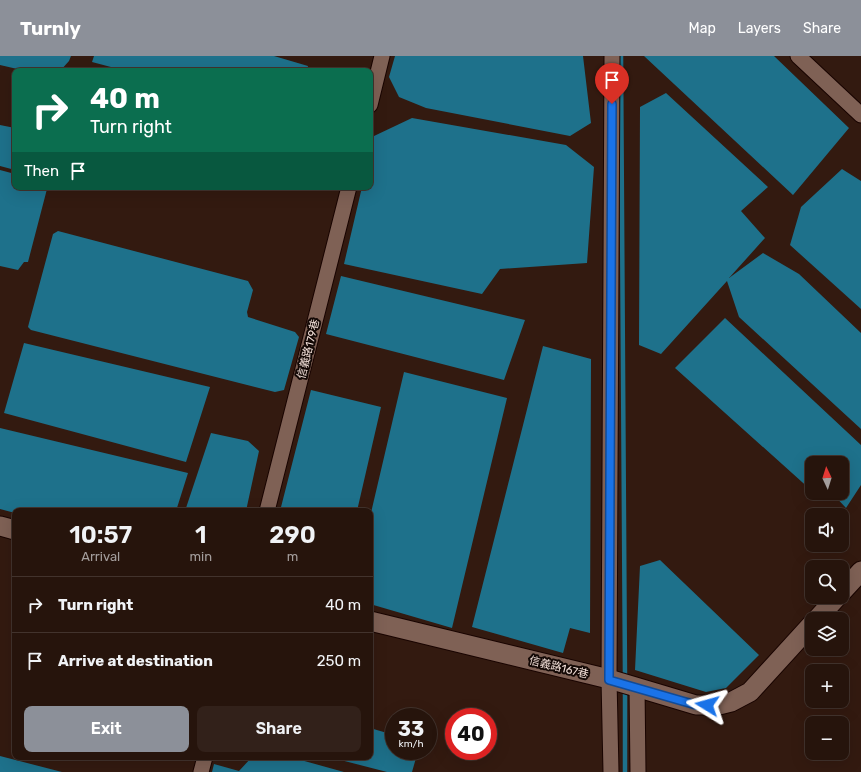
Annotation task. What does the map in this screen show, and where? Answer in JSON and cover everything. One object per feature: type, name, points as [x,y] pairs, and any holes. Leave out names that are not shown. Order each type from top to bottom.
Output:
[{"type":"street","points":[[373,93],[382,56]]},
{"type":"street","points":[[611,772],[612,56]]},
{"type":"street","points":[[798,56],[861,115]]},
{"type":"street","name":"信義路179巷","points":[[269,508],[348,190]]},
{"type":"street","points":[[0,526],[12,529]]},
{"type":"street","points":[[849,584],[861,571]]},
{"type":"street","points":[[823,612],[830,604]]},
{"type":"street","name":"信義路167巷","points":[[373,621],[610,680],[696,705],[719,705],[731,702],[750,692],[805,632]]},
{"type":"street","points":[[635,687],[638,772]]},
{"type":"street","points":[[201,772],[204,760]]},
{"type":"water","points":[[0,56],[71,56],[63,68],[13,68],[0,65]]},
{"type":"water","points":[[94,56],[274,56],[308,66],[308,68],[115,68],[92,62]]},
{"type":"water","points":[[395,56],[583,56],[591,123],[570,136],[426,108],[399,97],[389,77]]},
{"type":"water","points":[[644,56],[774,56],[849,128],[793,195]]},
{"type":"water","points":[[666,93],[768,187],[741,211],[765,238],[729,278],[763,253],[799,274],[861,333],[861,429],[739,317],[727,281],[661,354],[639,345],[640,107]]},
{"type":"water","points":[[412,118],[566,145],[594,167],[587,263],[500,269],[482,294],[344,264],[361,190],[373,190],[374,136]]},
{"type":"water","points":[[0,125],[12,127],[12,169],[0,166]]},
{"type":"water","points":[[842,169],[861,181],[861,309],[790,245],[801,207]]},
{"type":"water","points":[[0,170],[12,173],[12,190],[47,190],[28,262],[24,262],[18,270],[0,266]]},
{"type":"water","points":[[58,231],[248,281],[253,290],[247,312],[248,317],[295,332],[299,337],[284,390],[275,392],[31,330],[28,327],[53,234]]},
{"type":"water","points":[[341,276],[525,320],[504,380],[326,334]]},
{"type":"water","points":[[725,318],[861,445],[861,485],[846,508],[839,500],[849,500],[849,456],[805,456],[805,485],[675,368]]},
{"type":"water","points":[[24,343],[210,387],[186,462],[4,413]]},
{"type":"water","points":[[543,346],[591,359],[590,633],[570,628],[563,653],[472,627]]},
{"type":"water","points":[[404,372],[507,398],[452,628],[373,605],[372,508]]},
{"type":"water","points":[[311,390],[381,407],[358,508],[281,508]]},
{"type":"water","points":[[0,428],[188,473],[177,508],[12,508],[12,512],[0,509]]},
{"type":"water","points":[[211,433],[248,441],[259,451],[247,508],[186,508]]},
{"type":"water","points":[[660,560],[759,655],[726,688],[706,692],[635,670],[640,566]]},
{"type":"water","points":[[373,729],[385,732],[385,760],[415,760],[412,772],[387,772],[341,760],[373,760]]},
{"type":"water","points":[[0,756],[62,772],[0,772]]},
{"type":"water","points":[[249,760],[301,760],[344,772],[212,772],[214,764],[239,771]]},
{"type":"waterway","points":[[621,56],[625,678]]},
{"type":"waterway","points":[[625,688],[625,772]]},
{"type":"route","points":[[612,104],[609,680],[696,705],[707,705]]}]
